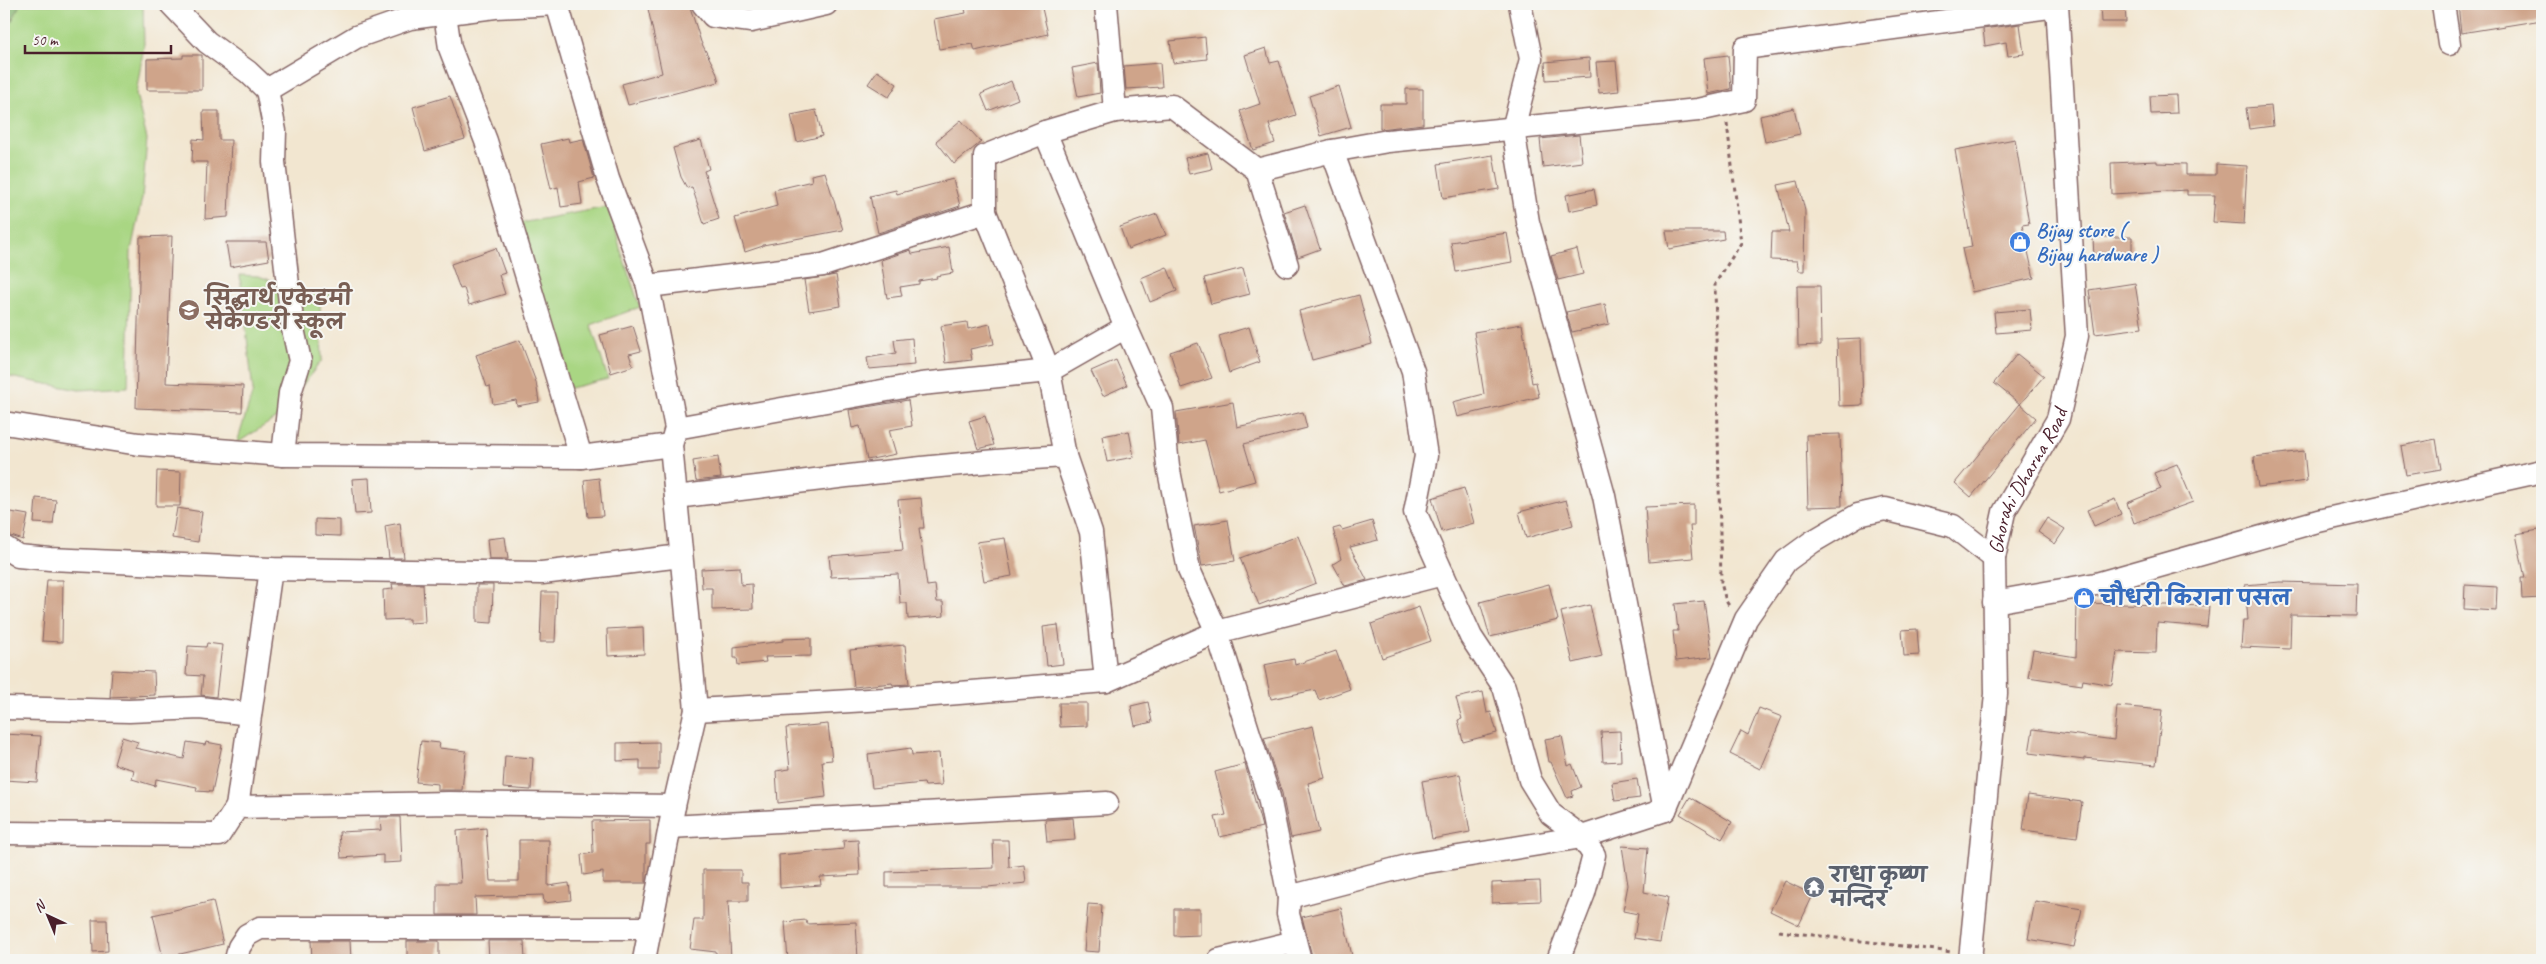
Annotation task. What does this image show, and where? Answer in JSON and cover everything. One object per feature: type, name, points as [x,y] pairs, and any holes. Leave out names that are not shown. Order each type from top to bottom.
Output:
[{"type":"street","points":[[171,4],[207,42],[248,72],[267,90],[275,131],[274,162],[293,329],[300,360],[290,393],[283,455]]},
{"type":"street","points":[[267,90],[356,37],[410,18],[495,6],[557,4],[608,180],[648,286],[673,437],[676,497],[696,710],[672,816],[644,960]]},
{"type":"street","points":[[703,4],[713,16],[751,21],[826,4]]},
{"type":"street","points":[[1106,4],[1115,111]]},
{"type":"street","points":[[1520,4],[1531,59],[1514,129],[1528,222],[1604,496],[1665,810]]},
{"type":"street","points":[[2443,4],[2449,44]]},
{"type":"street","points":[[1257,170],[1332,151],[1388,142],[1698,110],[1744,100],[1745,48],[2057,5]]},
{"type":"street","name":"Ghorahi Dharna Road","points":[[1970,957],[1996,694],[1994,558],[2004,512],[2058,419],[2077,336],[2057,5]]},
{"type":"street","points":[[445,14],[450,48],[486,141],[581,457]]},
{"type":"street","points":[[1106,680],[1091,532],[1065,456],[1049,372],[985,212],[984,156],[1045,132],[1115,111],[1172,106],[1257,170],[1287,265]]},
{"type":"street","points":[[1045,132],[1162,408],[1168,466],[1189,570],[1217,632],[1269,797],[1289,897],[1288,914],[1297,951],[1219,960]]},
{"type":"street","points":[[1332,151],[1413,371],[1426,456],[1415,512],[1471,637],[1504,686],[1530,780],[1551,814],[1582,837],[1594,855],[1584,893],[1558,960]]},
{"type":"street","points":[[648,286],[823,265],[985,212]]},
{"type":"street","points":[[4,423],[138,444],[283,455],[581,457],[921,384],[1049,372],[1126,326]]},
{"type":"street","points":[[676,497],[838,476],[995,460],[1065,456]]},
{"type":"street","points":[[1994,602],[2096,584],[2318,521],[2542,471]]},
{"type":"street","points":[[1289,897],[1415,864],[1582,837],[1665,810],[1746,619],[1786,561],[1858,515],[1885,509],[1953,526],[1994,558]]},
{"type":"street","points":[[4,547],[18,556],[50,559],[271,569],[542,573],[681,556]]},
{"type":"street","points":[[4,833],[219,835],[237,807],[271,569]]},
{"type":"street","points":[[696,710],[885,700],[1106,680],[1217,632],[1443,574]]},
{"type":"street","points":[[4,708],[129,711],[200,708],[250,714]]},
{"type":"street","points":[[237,807],[450,803],[672,816],[1107,804]]},
{"type":"street","points":[[236,960],[239,947],[247,935],[260,928],[649,928]]},
{"type":"path","points":[[1725,104],[1741,243],[1715,284],[1721,583],[1726,601],[1733,611],[1746,619]]},
{"type":"path","points":[[1779,931],[1970,957]]},
{"type":"green space","points":[[4,4],[20,4],[4,37]]},
{"type":"green space","points":[[20,4],[143,4],[144,45],[136,94],[147,139],[142,198],[131,251],[128,387],[79,390],[4,376],[4,37]]},
{"type":"green space","points":[[607,207],[614,222],[620,248],[640,307],[591,325],[608,379],[562,390],[515,224]]},
{"type":"green space","points":[[240,275],[258,276],[308,292],[333,294],[320,304],[322,360],[278,417],[237,443],[253,391]]},
{"type":"building","points":[[647,4],[685,4],[686,8],[690,7],[701,42],[716,71],[719,82],[628,105],[622,84],[662,73]]},
{"type":"building","points":[[987,4],[1041,4],[1048,34],[975,51],[973,44],[939,49],[934,19],[966,13],[965,9]]},
{"type":"building","points":[[2100,4],[2125,4],[2126,22],[2101,22]]},
{"type":"building","points":[[2458,4],[2542,4],[2542,20],[2461,33]]},
{"type":"building","points":[[2020,24],[2024,54],[2008,56],[2006,42],[1985,46],[1983,29]]},
{"type":"building","points":[[1205,37],[1207,59],[1173,63],[1170,41]]},
{"type":"building","points":[[1266,48],[1270,63],[1279,61],[1296,115],[1269,124],[1275,143],[1253,150],[1240,111],[1260,104],[1245,55]]},
{"type":"building","points":[[183,55],[202,55],[202,90],[147,90],[147,59],[183,58]]},
{"type":"building","points":[[1728,55],[1731,89],[1708,94],[1704,58]]},
{"type":"building","points":[[1589,58],[1590,77],[1546,80],[1545,62]]},
{"type":"building","points":[[1616,61],[1619,91],[1599,93],[1596,62]]},
{"type":"building","points":[[1098,63],[1100,93],[1078,97],[1072,68]]},
{"type":"building","points":[[1160,63],[1162,87],[1126,89],[1124,66]]},
{"type":"building","points":[[877,71],[897,84],[889,97],[868,84]]},
{"type":"building","points":[[1011,81],[1018,99],[988,111],[981,94]]},
{"type":"building","points":[[1339,86],[1351,127],[1321,136],[1309,96]]},
{"type":"building","points":[[1406,89],[1423,89],[1423,124],[1380,129],[1380,104],[1406,104]]},
{"type":"building","points":[[2176,95],[2177,113],[2151,114],[2150,96]]},
{"type":"building","points":[[450,96],[465,139],[425,151],[413,107]]},
{"type":"building","points":[[2271,106],[2273,126],[2249,129],[2246,108]]},
{"type":"building","points":[[1794,108],[1800,134],[1765,142],[1760,116]]},
{"type":"building","points":[[816,110],[822,136],[797,142],[791,115]]},
{"type":"building","points":[[203,111],[219,111],[219,140],[231,140],[228,217],[205,219],[207,162],[192,162],[193,139],[204,140]]},
{"type":"building","points":[[961,120],[981,142],[954,164],[936,141]]},
{"type":"building","points":[[1579,135],[1582,162],[1543,167],[1540,139]]},
{"type":"building","points":[[568,138],[569,142],[583,139],[594,178],[579,182],[582,204],[561,207],[558,187],[551,189],[541,144]]},
{"type":"building","points":[[2015,139],[2029,224],[2022,225],[2034,278],[1972,292],[1962,249],[1972,247],[1955,150]]},
{"type":"building","points":[[701,140],[709,169],[704,171],[719,219],[704,224],[692,187],[687,188],[681,177],[673,148]]},
{"type":"building","points":[[1208,153],[1212,169],[1189,174],[1185,158]]},
{"type":"building","points":[[1493,155],[1499,189],[1443,198],[1438,164]]},
{"type":"building","points":[[2157,161],[2157,163],[2186,164],[2186,175],[2216,175],[2216,164],[2247,166],[2244,224],[2213,222],[2215,195],[2187,195],[2187,190],[2112,194],[2111,163]]},
{"type":"building","points":[[825,172],[843,230],[763,245],[745,252],[735,218],[777,206],[774,190],[812,181],[811,175]]},
{"type":"building","points":[[953,179],[960,206],[878,233],[870,196],[896,190],[897,194]]},
{"type":"building","points":[[1798,181],[1805,211],[1804,271],[1799,271],[1797,261],[1771,260],[1772,232],[1789,232],[1778,185]]},
{"type":"building","points":[[1594,189],[1597,205],[1569,211],[1566,195]]},
{"type":"building","points":[[1305,205],[1320,249],[1298,257],[1284,212]]},
{"type":"building","points":[[1157,214],[1166,235],[1128,249],[1120,227]]},
{"type":"building","points":[[1666,231],[1723,231],[1724,239],[1669,249]]},
{"type":"building","points":[[1507,233],[1512,262],[1456,272],[1451,242]]},
{"type":"building","points":[[172,236],[166,383],[243,386],[242,412],[136,408],[140,237]]},
{"type":"building","points":[[2093,237],[2132,237],[2132,258],[2094,258]]},
{"type":"building","points":[[226,242],[266,242],[269,260],[230,267]]},
{"type":"building","points":[[949,247],[953,273],[919,281],[919,284],[900,287],[902,296],[887,298],[881,260],[911,250],[912,254]]},
{"type":"building","points":[[496,248],[505,273],[499,275],[505,294],[469,305],[464,288],[460,289],[451,264]]},
{"type":"building","points":[[1577,249],[1583,274],[1558,280],[1551,256]]},
{"type":"building","points":[[1167,267],[1177,291],[1150,302],[1141,278]]},
{"type":"building","points":[[1243,268],[1250,294],[1211,304],[1204,278]]},
{"type":"building","points":[[836,275],[841,306],[809,311],[804,280]]},
{"type":"building","points":[[2135,283],[2142,328],[2095,334],[2089,290]]},
{"type":"building","points":[[1797,286],[1820,286],[1821,345],[1798,346]]},
{"type":"building","points":[[1359,295],[1372,344],[1312,360],[1299,311]]},
{"type":"building","points":[[1605,304],[1609,324],[1572,332],[1566,312]]},
{"type":"building","points":[[2030,309],[2032,330],[1996,333],[1994,312]]},
{"type":"building","points":[[967,322],[968,329],[990,324],[994,344],[970,349],[972,360],[946,363],[941,326]]},
{"type":"building","points":[[1522,324],[1532,383],[1536,382],[1539,397],[1457,417],[1453,402],[1484,394],[1474,332]]},
{"type":"building","points":[[633,326],[641,351],[629,354],[633,366],[611,373],[600,335]]},
{"type":"building","points":[[1249,327],[1260,362],[1229,373],[1219,336]]},
{"type":"building","points":[[912,338],[914,365],[869,369],[867,358],[896,353],[894,340]]},
{"type":"building","points":[[1861,338],[1863,405],[1839,406],[1837,339]]},
{"type":"building","points":[[520,340],[536,382],[539,402],[517,406],[516,400],[493,404],[490,386],[487,387],[476,355]]},
{"type":"building","points":[[1198,343],[1212,378],[1181,388],[1170,352]]},
{"type":"building","points":[[2017,354],[2044,376],[2020,404],[1994,383]]},
{"type":"building","points":[[1116,360],[1127,385],[1103,396],[1091,371]]},
{"type":"building","points":[[908,400],[912,426],[889,430],[896,454],[867,460],[860,426],[852,428],[849,410]]},
{"type":"building","points":[[1233,402],[1237,427],[1303,412],[1307,428],[1244,444],[1255,481],[1219,491],[1205,440],[1179,445],[1176,412]]},
{"type":"building","points":[[2020,404],[2036,418],[1971,497],[1955,483]]},
{"type":"building","points":[[985,416],[994,445],[978,449],[969,421]]},
{"type":"building","points":[[1129,431],[1134,457],[1107,462],[1102,436]]},
{"type":"building","points":[[1840,434],[1842,506],[1808,507],[1806,435]]},
{"type":"building","points":[[2436,439],[2441,469],[2406,475],[2401,446]]},
{"type":"building","points":[[2304,451],[2307,481],[2258,487],[2254,457]]},
{"type":"building","points":[[718,457],[721,478],[696,481],[693,461]]},
{"type":"building","points":[[2177,464],[2193,502],[2134,523],[2127,503],[2161,489],[2154,473]]},
{"type":"building","points":[[157,471],[181,472],[180,506],[156,506]]},
{"type":"building","points":[[369,478],[371,513],[355,514],[352,479]]},
{"type":"building","points":[[599,478],[603,516],[588,517],[584,480]]},
{"type":"building","points":[[1464,488],[1474,523],[1442,532],[1432,498]]},
{"type":"building","points":[[36,498],[56,500],[53,524],[34,523]]},
{"type":"building","points":[[921,498],[924,528],[919,528],[927,586],[935,585],[937,602],[943,602],[944,616],[908,619],[907,603],[900,603],[898,574],[831,577],[829,556],[903,550],[898,500]]},
{"type":"building","points":[[2115,499],[2121,514],[2094,526],[2087,510]]},
{"type":"building","points":[[1566,500],[1573,525],[1526,538],[1519,512]]},
{"type":"building","points":[[1694,505],[1694,526],[1690,526],[1693,558],[1649,562],[1645,507]]},
{"type":"building","points":[[177,508],[202,512],[198,542],[172,538]]},
{"type":"building","points":[[11,512],[28,515],[23,540],[8,535]]},
{"type":"building","points":[[2047,518],[2065,529],[2055,544],[2038,532]]},
{"type":"building","points":[[315,519],[340,520],[340,536],[315,535]]},
{"type":"building","points":[[1228,520],[1235,561],[1202,566],[1194,526]]},
{"type":"building","points":[[1372,521],[1378,540],[1350,547],[1367,580],[1345,586],[1333,564],[1341,559],[1333,529],[1340,527],[1342,530]]},
{"type":"building","points":[[400,523],[404,558],[389,558],[385,526]]},
{"type":"building","points":[[2539,530],[2542,545],[2542,598],[2522,599],[2521,578],[2525,578],[2516,534]]},
{"type":"building","points":[[1298,536],[1316,583],[1259,605],[1240,558]]},
{"type":"building","points":[[505,537],[508,559],[489,559],[487,539]]},
{"type":"building","points":[[1005,538],[1012,576],[984,581],[977,542]]},
{"type":"building","points":[[740,567],[741,585],[752,584],[753,609],[712,610],[712,588],[702,588],[701,569]]},
{"type":"building","points":[[47,580],[63,580],[62,642],[42,641]]},
{"type":"building","points":[[2280,582],[2357,584],[2356,616],[2291,615],[2290,649],[2241,647],[2243,620],[2248,620],[2245,585]]},
{"type":"building","points":[[392,584],[423,584],[425,622],[409,623],[409,619],[384,620],[383,590],[393,589]]},
{"type":"building","points":[[1549,584],[1558,620],[1490,637],[1480,602]]},
{"type":"building","points":[[477,585],[493,585],[492,623],[477,622]]},
{"type":"building","points":[[2465,585],[2497,587],[2496,611],[2464,609]]},
{"type":"building","points":[[542,592],[557,592],[555,642],[540,642]]},
{"type":"building","points":[[1704,601],[1712,657],[1676,661],[1673,631],[1678,631],[1675,604]]},
{"type":"building","points":[[2077,603],[2209,606],[2207,627],[2157,623],[2156,653],[2117,652],[2112,685],[2083,680],[2082,685],[2028,677],[2033,650],[2076,657]]},
{"type":"building","points":[[1590,605],[1602,656],[1573,663],[1561,612]]},
{"type":"building","points":[[1419,607],[1431,641],[1382,658],[1371,624]]},
{"type":"building","points":[[1058,625],[1063,664],[1047,666],[1043,627]]},
{"type":"building","points":[[643,627],[644,654],[608,656],[607,629]]},
{"type":"building","points":[[1917,629],[1919,655],[1904,656],[1902,630]]},
{"type":"building","points":[[811,638],[811,656],[765,657],[766,662],[738,665],[737,658],[734,658],[734,647],[783,641],[783,639]]},
{"type":"building","points":[[207,643],[222,645],[216,697],[201,695],[203,676],[186,675],[188,646],[206,647]]},
{"type":"building","points":[[905,645],[909,684],[893,685],[892,683],[854,687],[850,650]]},
{"type":"building","points":[[1336,651],[1350,689],[1319,700],[1315,690],[1271,699],[1264,665],[1294,659],[1295,665]]},
{"type":"building","points":[[112,670],[154,672],[155,695],[110,697]]},
{"type":"building","points":[[1483,692],[1487,713],[1491,712],[1497,733],[1463,742],[1458,720],[1462,719],[1456,698]]},
{"type":"building","points":[[1148,702],[1152,722],[1135,726],[1131,706]]},
{"type":"building","points":[[1059,703],[1087,703],[1087,726],[1060,727]]},
{"type":"building","points":[[2117,706],[2162,710],[2156,765],[2084,758],[2084,760],[2029,753],[2033,729],[2114,740]]},
{"type":"building","points":[[1759,708],[1782,717],[1760,769],[1730,754],[1741,731],[1748,735]]},
{"type":"building","points":[[828,724],[832,760],[822,761],[826,797],[778,803],[776,771],[790,769],[786,728]]},
{"type":"building","points":[[1313,726],[1325,778],[1308,783],[1319,832],[1291,838],[1282,793],[1264,738]]},
{"type":"building","points":[[1620,731],[1621,761],[1603,762],[1601,732]]},
{"type":"building","points":[[4,734],[41,736],[37,782],[4,780]]},
{"type":"building","points":[[1562,736],[1568,766],[1572,764],[1581,787],[1572,791],[1573,796],[1567,798],[1551,762],[1549,762],[1545,739]]},
{"type":"building","points":[[122,737],[138,742],[135,748],[184,759],[187,742],[205,745],[206,742],[222,745],[212,792],[196,791],[197,787],[156,779],[155,786],[132,779],[134,770],[114,764]]},
{"type":"building","points":[[421,741],[440,743],[439,748],[466,751],[462,790],[438,790],[438,784],[416,782]]},
{"type":"building","points":[[659,742],[659,770],[640,770],[640,760],[617,761],[617,743]]},
{"type":"building","points":[[911,748],[912,755],[939,753],[942,785],[925,786],[924,783],[872,788],[868,754]]},
{"type":"building","points":[[505,756],[533,758],[531,790],[503,788]]},
{"type":"building","points":[[1245,764],[1262,827],[1220,837],[1215,817],[1226,815],[1215,772]]},
{"type":"building","points":[[1460,774],[1470,832],[1432,839],[1422,781]]},
{"type":"building","points":[[1637,779],[1640,798],[1615,801],[1612,783]]},
{"type":"building","points":[[2028,795],[2082,802],[2077,837],[2023,830]]},
{"type":"building","points":[[1690,797],[1732,822],[1722,839],[1680,814]]},
{"type":"building","points":[[380,817],[400,817],[402,862],[383,863],[383,855],[341,858],[339,832],[381,830]]},
{"type":"building","points":[[1073,818],[1075,840],[1047,842],[1045,820]]},
{"type":"building","points":[[650,820],[650,844],[646,844],[646,883],[603,883],[603,872],[583,875],[581,855],[593,853],[592,821]]},
{"type":"building","points":[[486,828],[490,881],[519,881],[519,840],[549,840],[548,886],[569,883],[571,900],[544,903],[543,895],[475,897],[476,915],[437,915],[437,883],[461,883],[457,831]]},
{"type":"building","points":[[858,840],[860,875],[820,877],[821,885],[780,888],[779,855],[844,849],[843,841]]},
{"type":"building","points":[[993,840],[1008,840],[1009,867],[1024,865],[1026,883],[988,887],[886,887],[886,872],[994,868]]},
{"type":"building","points":[[1622,846],[1648,848],[1644,892],[1668,897],[1660,942],[1634,938],[1638,914],[1623,911],[1628,885]]},
{"type":"building","points":[[703,870],[741,870],[741,882],[748,882],[748,901],[728,901],[731,960],[716,960],[716,952],[690,949],[694,920],[703,920]]},
{"type":"building","points":[[1540,881],[1541,901],[1492,903],[1492,883]]},
{"type":"building","points":[[1785,881],[1813,895],[1799,925],[1770,911]]},
{"type":"building","points":[[213,901],[223,944],[163,958],[153,915]]},
{"type":"building","points":[[2035,901],[2082,909],[2074,947],[2028,939]]},
{"type":"building","points":[[1088,904],[1102,905],[1099,952],[1084,951]]},
{"type":"building","points":[[1341,908],[1353,960],[1313,960],[1302,917]]},
{"type":"building","points":[[1174,909],[1200,909],[1200,935],[1174,936]]},
{"type":"building","points":[[92,920],[107,920],[108,951],[93,952]]},
{"type":"building","points":[[806,920],[807,924],[856,922],[858,960],[788,960],[785,922]]},
{"type":"building","points":[[311,941],[350,941],[351,960],[312,960]]},
{"type":"building","points":[[407,941],[439,941],[439,960],[407,960]]},
{"type":"building","points":[[488,941],[524,941],[525,960],[489,960]]},
{"type":"place","name":"Bijay store ( Bijay hardware )","points":[[2020,242]]},
{"type":"place","name":"सिद्धार्थ एकेडमी सेकेण्डरी स्कूल","points":[[189,310]]},
{"type":"place","name":"चौधरी किराना पसल","points":[[2084,598]]},
{"type":"place","name":"राधा कृष्ण मन्दिर","points":[[1814,887]]}]
